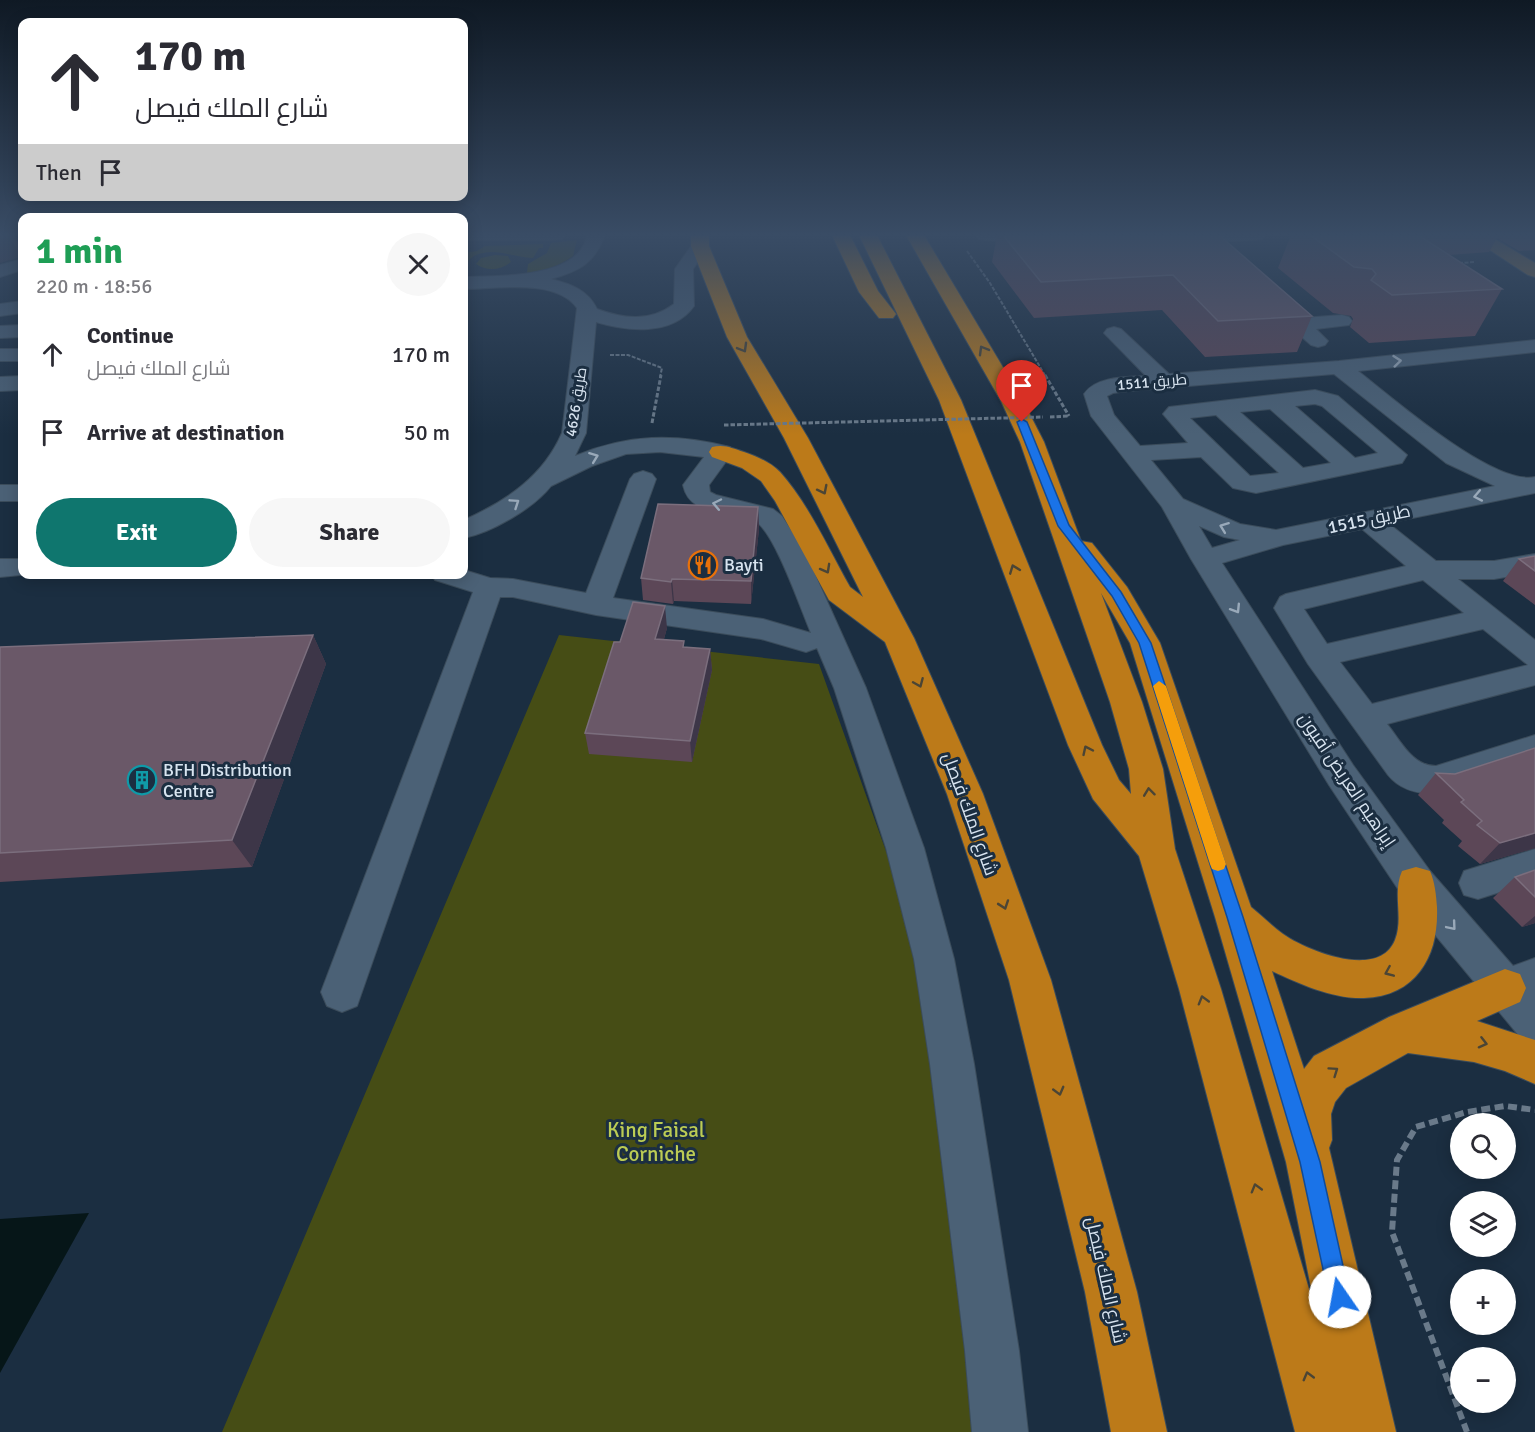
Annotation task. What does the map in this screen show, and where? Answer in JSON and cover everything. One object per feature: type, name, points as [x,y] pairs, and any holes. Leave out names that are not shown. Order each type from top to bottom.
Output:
[{"type":"highway","name":"شارع الملك فيصل","points":[[724,302],[737,337],[796,438],[899,638],[965,794],[1030,980],[1111,1292],[1139,1432]]},
{"type":"highway","points":[[876,302],[950,400]]},
{"type":"highway","points":[[901,302],[950,400],[1085,745],[1106,789],[1156,849]]},
{"type":"highway","points":[[954,302],[1012,401],[1032,442],[1126,702],[1146,769],[1156,849],[1200,989],[1323,1432]]},
{"type":"highway","points":[[721,452],[751,463],[770,476],[788,501],[839,593],[899,638]]},
{"type":"highway","points":[[1064,526],[1117,594],[1145,643],[1235,917],[1310,1162],[1368,1432]]},
{"type":"highway","points":[[1235,917],[1269,947],[1303,965],[1339,977],[1368,981],[1399,968],[1412,951],[1417,925],[1416,883]]},
{"type":"highway","points":[[1310,1162],[1308,1114],[1316,1090],[1330,1072],[1404,1032],[1520,983]]},
{"type":"highway","points":[[1404,1032],[1442,1034],[1489,1044],[1535,1062]]},
{"type":"street","points":[[583,302],[588,313],[611,322],[631,325],[672,317],[684,306],[684,302]]},
{"type":"street","points":[[1274,302],[1318,341]]},
{"type":"street","points":[[0,310],[18,308]]},
{"type":"street","name":"طريق 4626","points":[[542,483],[562,457],[573,433],[588,313]]},
{"type":"street","points":[[1299,324],[1342,321]]},
{"type":"street","points":[[0,332],[18,331]]},
{"type":"street","points":[[1114,333],[1164,381]]},
{"type":"street","name":"طريق 1511","points":[[1205,559],[1174,505],[1103,416],[1095,394],[1107,387],[1339,367],[1535,346]]},
{"type":"street","points":[[0,355],[18,354]]},
{"type":"street","points":[[1339,367],[1455,458],[1471,467],[1528,486]]},
{"type":"street","points":[[0,384],[18,383]]},
{"type":"street","points":[[1309,397],[1330,401],[1395,455],[1393,458],[1256,485],[1242,483],[1175,414],[1221,407],[1309,397]]},
{"type":"street","points":[[1275,401],[1351,466]]},
{"type":"street","points":[[1221,407],[1298,477]]},
{"type":"street","name":"طريق 4626","points":[[468,528],[497,515],[542,483],[597,455],[651,444],[721,452]]},
{"type":"street","points":[[1133,454],[1207,449]]},
{"type":"street","points":[[721,452],[696,485],[698,495],[707,501],[770,518],[790,552],[816,638],[850,688],[905,848],[934,959],[952,1064],[992,1351],[1000,1432]]},
{"type":"street","points":[[596,605],[644,479]]},
{"type":"street","name":"طريق 1515","points":[[1205,559],[1278,538],[1528,486]]},
{"type":"street","points":[[0,493],[18,493]]},
{"type":"street","points":[[0,502],[18,501]]},
{"type":"street","points":[[1174,505],[1233,531],[1278,538]]},
{"type":"street","points":[[1366,519],[1426,570],[1535,656]]},
{"type":"street","name":"إبراهيم العريض أفيون","points":[[1205,559],[1341,775],[1416,883],[1520,983],[1535,1023]]},
{"type":"street","points":[[1533,565],[1494,570],[1426,570],[1290,604],[1289,608],[1319,656],[1405,772],[1420,780],[1436,780],[1535,748]]},
{"type":"street","points":[[0,568],[18,568]]},
{"type":"street","points":[[462,579],[489,587],[513,588],[596,605],[816,638]]},
{"type":"street","points":[[342,992],[489,587]]},
{"type":"street","points":[[1319,656],[1488,618]]},
{"type":"street","points":[[1363,718],[1535,674]]},
{"type":"street","points":[[1478,883],[1535,865]]},
{"type":"path","points":[[723,425],[1069,416],[1001,302]]},
{"type":"path","points":[[582,355],[628,355],[662,368],[651,444]]},
{"type":"path","points":[[1467,1432],[1392,1232],[1397,1160],[1416,1127],[1467,1112],[1505,1106],[1535,1110]]},
{"type":"green space","name":"King Faisal Corniche","points":[[559,635],[819,664],[911,921],[984,1432],[222,1432]]},
{"type":"shaded area","points":[[89,1213],[0,1373],[0,1219]]},
{"type":"building","points":[[1199,302],[1296,302],[1312,316],[1218,321]]},
{"type":"building","name":"Bayti","points":[[658,504],[758,507],[751,581],[672,579],[671,582],[641,578]]},
{"type":"building","points":[[1535,556],[1535,571],[1519,559]]},
{"type":"building","points":[[633,602],[665,606],[655,639],[684,641],[683,647],[710,649],[690,741],[585,733],[614,642],[620,642]]},
{"type":"building","name":"BFH Distribution Centre","points":[[313,635],[232,840],[0,853],[0,647]]},
{"type":"building","points":[[1535,748],[1535,833],[1500,843],[1477,825],[1482,821],[1461,802],[1464,800],[1436,773],[1455,774]]},
{"type":"building","points":[[1535,870],[1535,897],[1515,877]]},
{"type":"slow traffic","points":[[1159,686],[1218,864]]},
{"type":"place","name":"Bayti","points":[[703,565]]},
{"type":"place","name":"BFH Distribution Centre","points":[[142,780]]},
{"type":"route","points":[[1022,422],[1064,526],[1117,594],[1145,643],[1235,917],[1310,1162],[1340,1297]]}]
